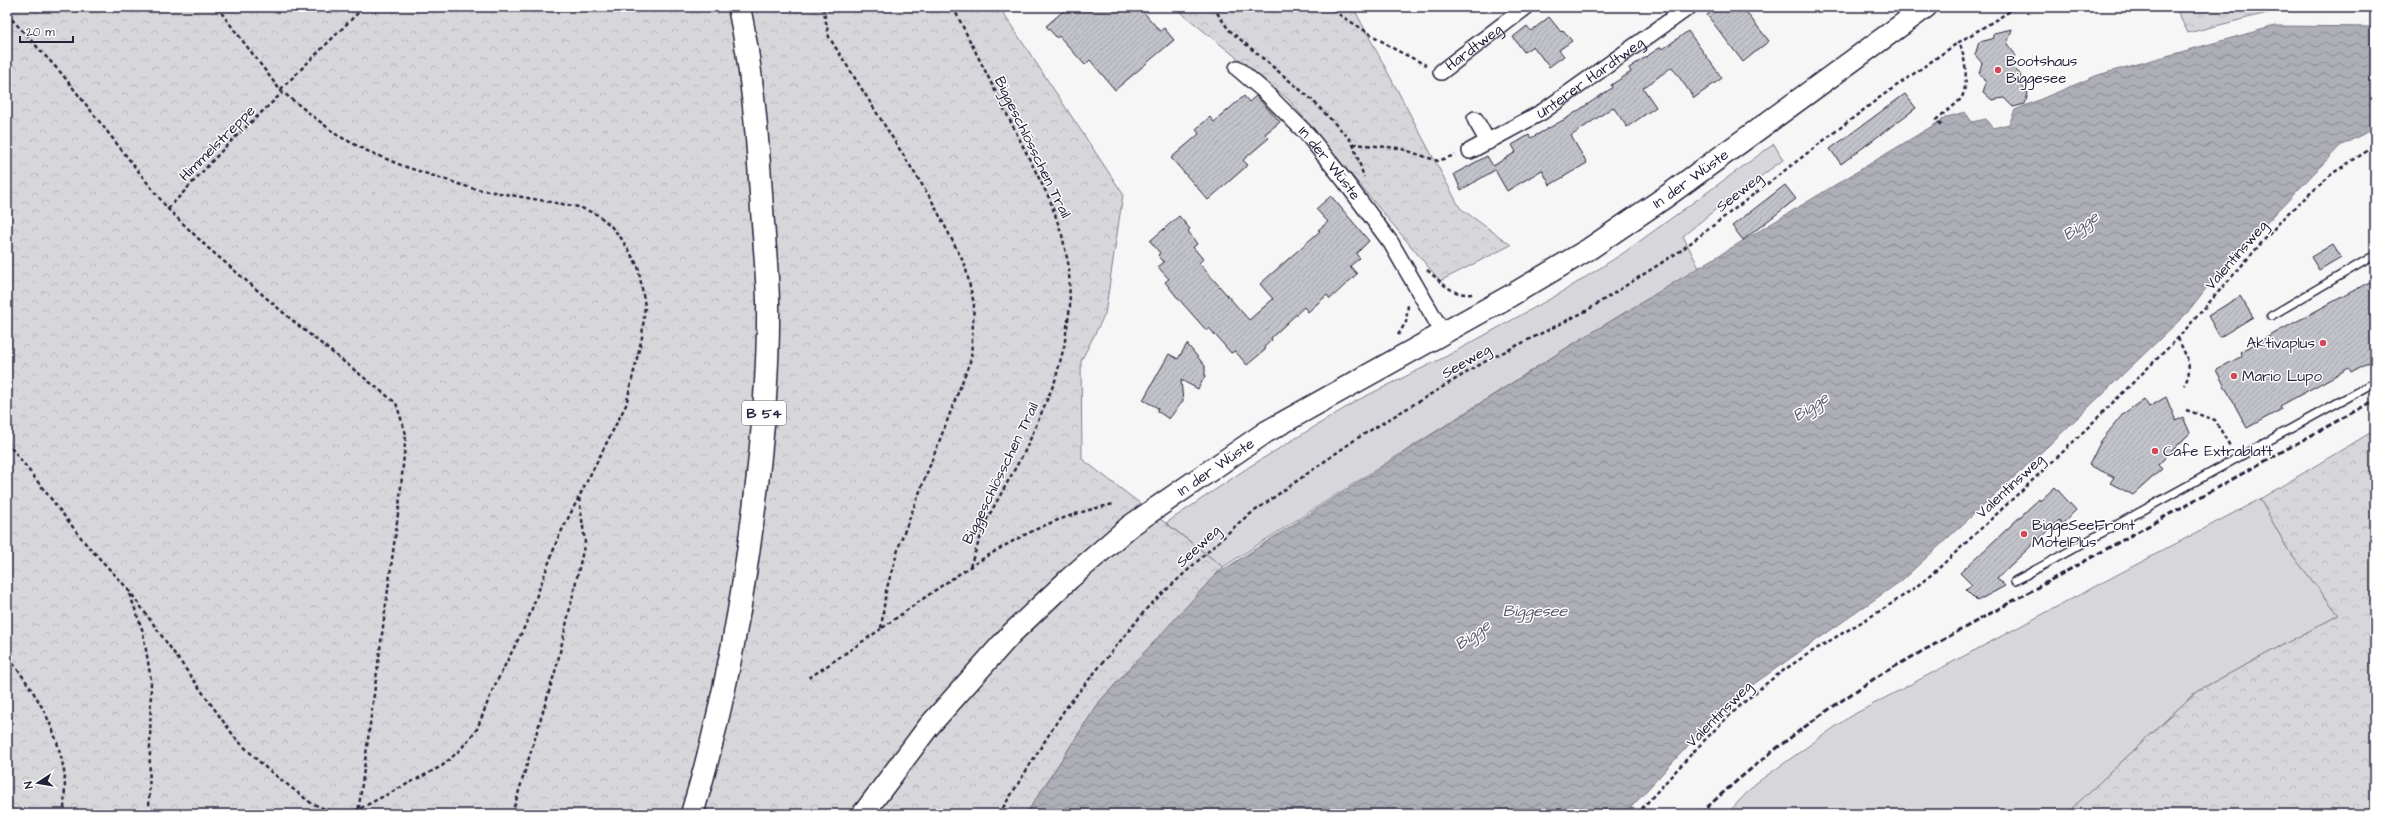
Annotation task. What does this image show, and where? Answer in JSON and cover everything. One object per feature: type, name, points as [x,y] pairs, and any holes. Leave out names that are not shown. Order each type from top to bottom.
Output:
[{"type":"main road","name":"B 54","points":[[692,814],[721,708],[735,637],[747,568],[764,423],[768,301],[757,146],[746,42],[739,7]]},
{"type":"main road","name":"In der Wüste","points":[[863,814],[929,726],[1011,634],[1069,579],[1130,526],[1266,432],[1589,249],[1664,198],[1926,7]]},
{"type":"street","name":"Hardtweg","points":[[1440,72],[1526,7]]},
{"type":"street","name":"Unterer Hardtweg","points":[[1470,151],[1542,112],[1689,7]]},
{"type":"street","name":"In der Wüste","points":[[1237,68],[1264,91],[1307,134],[1369,213],[1409,274],[1443,333]]},
{"type":"street","points":[[1475,119],[1488,142]]},
{"type":"lane","points":[[2271,316],[2375,255]]},
{"type":"lane","points":[[2015,581],[2375,382]]},
{"type":"path","points":[[7,442],[86,544],[128,589],[236,739],[266,768],[311,803],[334,812],[358,810],[442,766],[460,750],[477,729],[492,691],[527,622],[558,538],[626,405],[642,337],[645,306],[638,266],[621,238],[598,215],[579,207],[471,188],[403,166],[365,150],[337,135],[282,93],[217,7]]},
{"type":"path","points":[[280,90],[364,7]]},
{"type":"path","points":[[823,7],[829,37],[931,199],[966,265],[974,304],[971,359],[900,543],[886,591],[881,629]]},
{"type":"path","name":"Biggeschlösschen Trail","points":[[953,7],[1050,200],[1062,235],[1068,261],[1070,294],[1070,307],[1064,347],[1055,381],[1026,449],[987,519],[968,570]]},
{"type":"path","points":[[1214,7],[1229,30],[1310,98],[1353,144],[1366,184]]},
{"type":"path","points":[[1327,7],[1396,50],[1440,72]]},
{"type":"path","name":"Seeweg","points":[[1000,814],[1065,709],[1148,607],[1242,520],[1363,435],[1486,361],[1586,311],[1680,251],[1879,98],[1959,42],[2017,7]]},
{"type":"path","points":[[7,14],[62,74],[168,209],[207,247],[299,326],[396,403],[406,434],[398,515],[358,814]]},
{"type":"path","points":[[1941,125],[1936,120],[1962,97],[1965,74],[1965,55],[1959,42]]},
{"type":"path","name":"Himmelstreppe","points":[[168,209],[228,144],[282,93]]},
{"type":"path","points":[[1353,144],[1399,148],[1438,161],[1470,151]]},
{"type":"path","name":"Valentinsweg","points":[[1638,814],[1730,714],[1758,690],[1799,660],[1872,617],[1924,581],[2068,447],[2178,338],[2286,215],[2333,173],[2375,146]]},
{"type":"path","points":[[1397,337],[1406,322],[1409,274],[1423,267],[1460,295],[1478,294]]},
{"type":"path","points":[[2178,338],[2189,367],[2189,376],[2184,384]]},
{"type":"path","points":[[2186,410],[2216,420],[2237,458]]},
{"type":"path","points":[[512,814],[557,665],[585,542],[579,496]]},
{"type":"path","points":[[809,678],[1004,547],[1057,520],[1114,504]]},
{"type":"path","points":[[128,589],[143,632],[151,680],[149,814]]},
{"type":"path","points":[[7,660],[11,661],[29,684],[47,713],[64,772],[64,814]]},
{"type":"green space","points":[[7,7],[999,7],[1123,194],[1105,314],[1081,361],[1082,459],[1223,567],[1100,701],[1026,814],[7,814]]},
{"type":"green space","points":[[1174,7],[1353,7],[1460,208],[1511,245],[1440,281],[1288,99]]},
{"type":"green space","points":[[2175,7],[2375,8],[2275,11],[2188,33]]},
{"type":"green space","points":[[1774,144],[1783,160],[1716,209],[1683,236],[1699,268],[1568,347],[1223,567],[1166,523],[1249,467],[1358,400],[1447,356],[1559,294],[1622,254]]},
{"type":"green space","points":[[2375,430],[2375,814],[2066,814],[2197,691],[2339,615],[2287,548],[2260,499]]},
{"type":"green space","points":[[2260,499],[2287,548],[2339,615],[2197,691],[2066,814],[1727,814],[1755,784],[1849,717]]},
{"type":"water","name":"Biggesee","points":[[2275,26],[2375,27],[2375,128],[2340,146],[2214,278],[2187,313],[2048,446],[1901,581],[1728,702],[1625,814],[1026,814],[1100,701],[1215,575],[1568,347],[1947,117],[1965,112],[1972,122],[1986,119],[1994,128],[2009,124],[2015,110],[2098,75]]},
{"type":"building","points":[[1068,7],[1139,7],[1160,31],[1164,28],[1174,40],[1115,90],[1090,60],[1085,65],[1059,36],[1057,38],[1046,26]]},
{"type":"building","points":[[1718,7],[1742,7],[1769,41],[1743,62],[1707,15]]},
{"type":"building","points":[[1549,17],[1561,32],[1563,30],[1572,41],[1559,50],[1564,56],[1549,67],[1533,46],[1524,52],[1513,37],[1527,26],[1531,31]]},
{"type":"building","name":"Bootshaus Biggesee","points":[[2012,29],[2007,44],[2015,54],[2012,66],[2020,74],[2021,85],[2028,93],[2025,104],[2013,107],[2004,98],[1992,100],[1983,92],[1986,83],[1979,73],[1982,63],[1975,55],[1979,42],[1992,39],[1994,33]]},
{"type":"building","points":[[1688,31],[1722,78],[1694,98],[1672,67],[1643,88],[1656,107],[1627,127],[1613,107],[1571,136],[1587,163],[1550,185],[1542,170],[1507,191],[1495,170],[1461,190],[1454,174],[1487,156],[1493,166],[1516,152],[1512,145],[1529,135],[1531,138],[1567,118],[1612,88],[1611,85],[1631,72],[1629,68],[1661,47],[1663,49]]},
{"type":"building","points":[[1905,94],[1916,108],[1841,164],[1830,149]]},
{"type":"building","points":[[1244,96],[1249,102],[1256,96],[1280,122],[1265,134],[1269,138],[1243,160],[1248,165],[1208,200],[1171,158],[1199,134],[1196,129],[1210,117],[1214,122]]},
{"type":"building","points":[[1785,185],[1796,199],[1743,240],[1732,226]]},
{"type":"building","points":[[1331,196],[1369,241],[1356,254],[1360,258],[1350,266],[1357,274],[1330,299],[1327,295],[1308,312],[1304,307],[1271,338],[1272,340],[1264,347],[1265,350],[1247,365],[1235,351],[1231,353],[1209,328],[1207,331],[1165,282],[1169,279],[1158,267],[1164,262],[1158,255],[1160,253],[1150,241],[1179,216],[1190,229],[1188,231],[1197,244],[1193,247],[1203,259],[1199,263],[1249,320],[1273,299],[1260,284],[1320,231],[1318,230],[1328,222],[1316,209]]},
{"type":"building","points":[[2333,244],[2341,257],[2319,270],[2311,257]]},
{"type":"building","points":[[2375,279],[2375,359],[2351,372],[2349,368],[2280,406],[2282,409],[2247,428],[2216,370],[2242,356],[2240,352]]},
{"type":"building","points":[[2240,296],[2253,317],[2220,337],[2208,316]]},
{"type":"building","points":[[1187,344],[1205,366],[1205,376],[1198,389],[1181,380],[1183,401],[1169,419],[1157,411],[1158,408],[1143,400],[1169,354],[1178,359]]},
{"type":"building","points":[[2166,397],[2176,421],[2183,417],[2190,433],[2158,465],[2162,469],[2133,495],[2110,483],[2114,477],[2089,465],[2101,441],[2123,414],[2144,399],[2149,407]]},
{"type":"building","points":[[2055,487],[2076,510],[2062,524],[2059,520],[1997,578],[2005,586],[1977,601],[1966,590],[1972,585],[1960,573],[2039,499],[2040,501]]},
{"type":"railway","points":[[1700,814],[1721,794],[1788,739],[1883,673],[2375,400]]},
{"type":"place","name":"Bootshaus Biggesee","points":[[1998,70]]},
{"type":"place","name":"Aktivaplus","points":[[2323,343]]},
{"type":"place","name":"Mario Lupo","points":[[2234,376]]},
{"type":"place","name":"Cafe Extrablatt","points":[[2155,451]]},
{"type":"place","name":"BiggeSeeFront MotelPlus","points":[[2024,534]]},
{"type":"water label","name":"Bigge","points":[[2080,225]]},
{"type":"water label","name":"Bigge","points":[[1810,406]]},
{"type":"water label","name":"Bigge","points":[[1472,634]]}]
